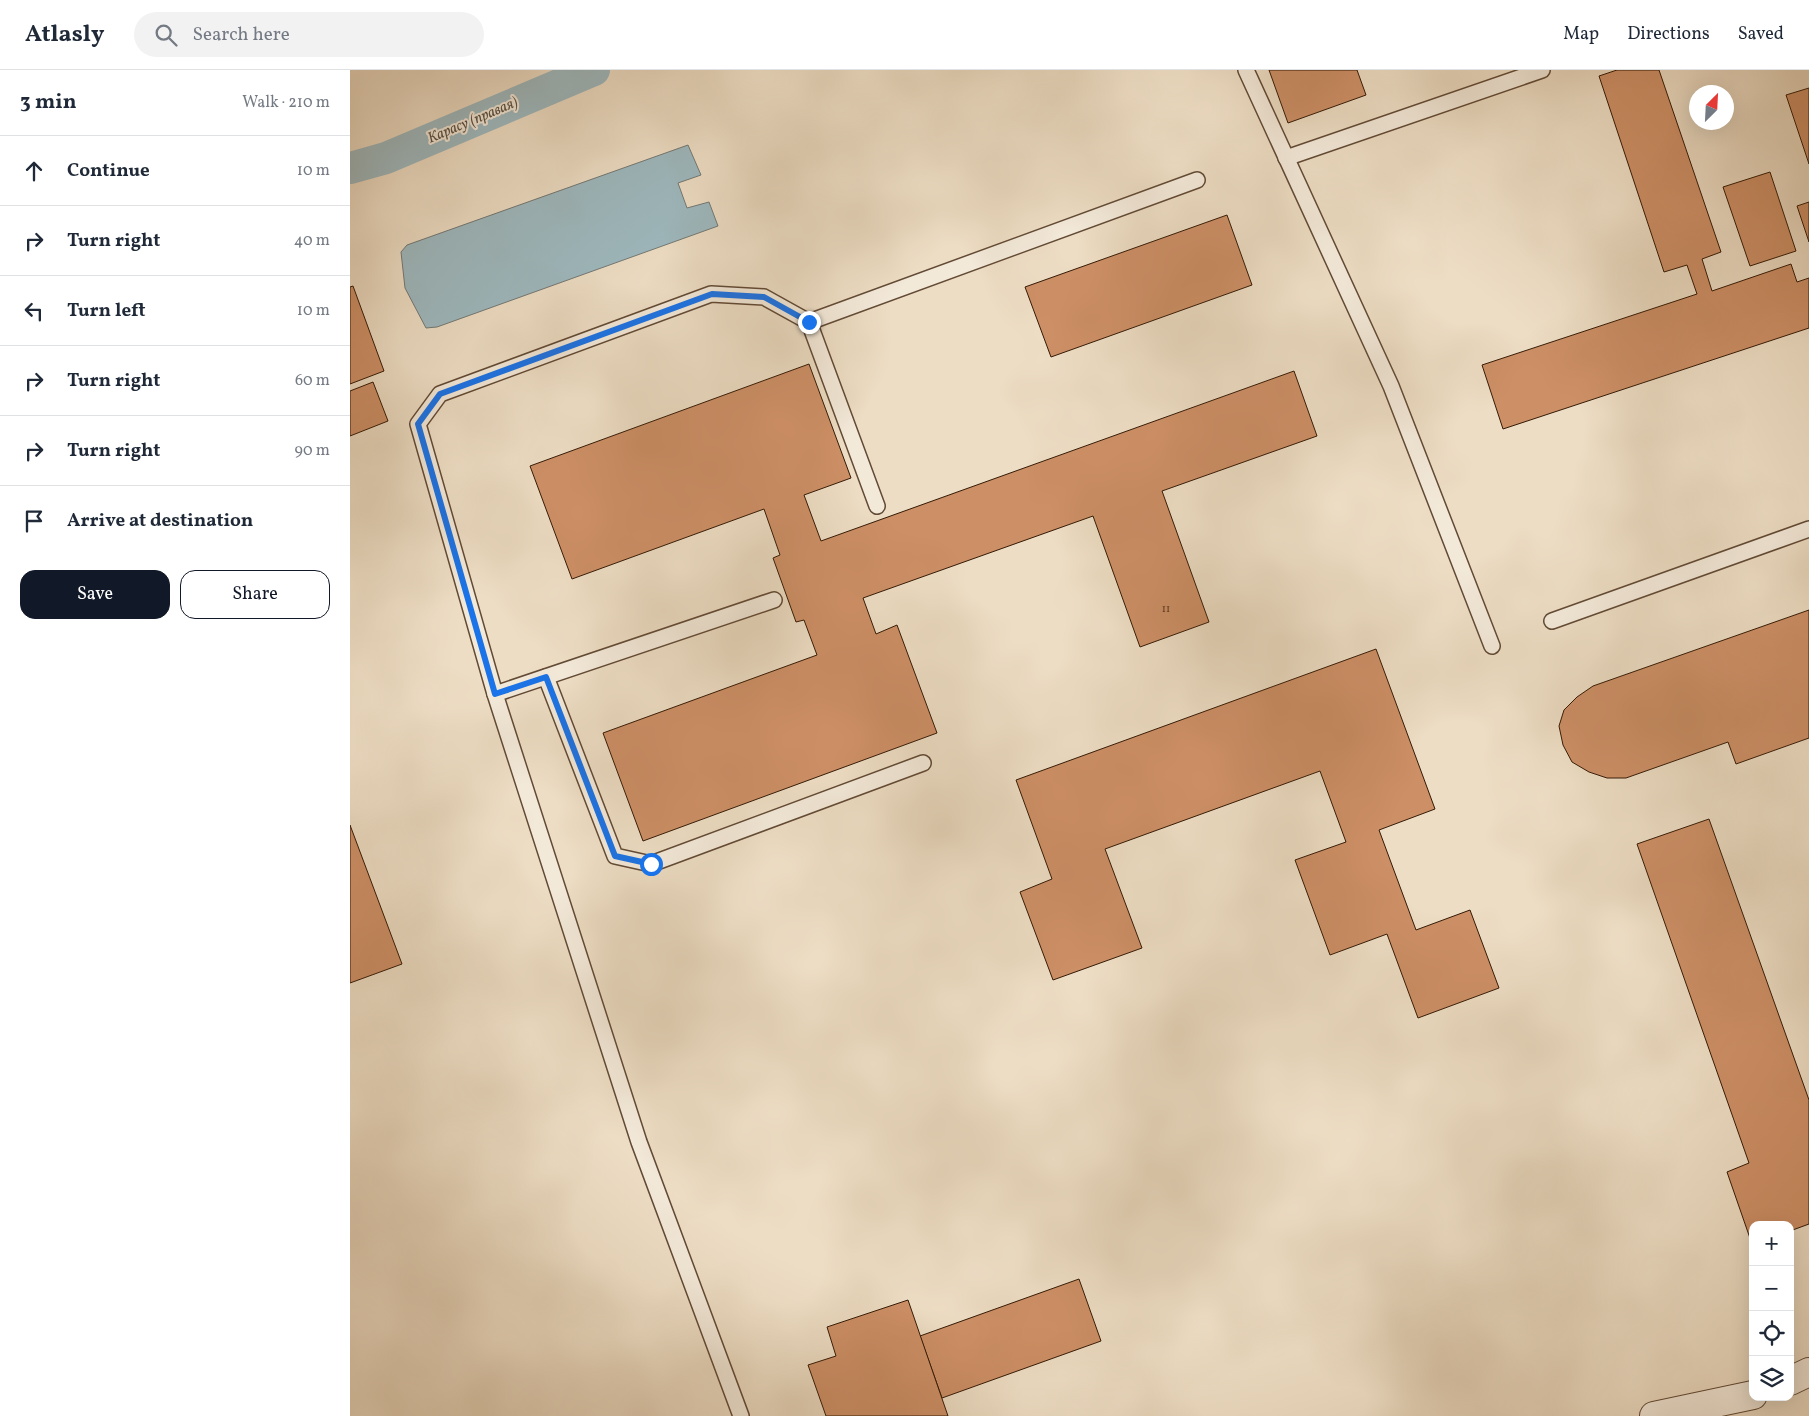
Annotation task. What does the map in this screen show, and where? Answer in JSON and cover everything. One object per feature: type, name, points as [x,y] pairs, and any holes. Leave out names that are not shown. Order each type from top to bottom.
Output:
[{"type":"street","points":[[1794,1379],[1809,1372]]},
{"type":"street","points":[[1654,1416],[1749,1396]]},
{"type":"lane","points":[[1246,70],[1391,386],[1492,646]]},
{"type":"lane","points":[[1286,158],[1542,70]]},
{"type":"lane","points":[[809,322],[1197,180]]},
{"type":"lane","points":[[740,1416],[639,1142],[495,694],[418,424],[440,394],[712,294],[764,297],[809,322],[877,506]]},
{"type":"lane","points":[[1552,621],[1809,529]]},
{"type":"lane","points":[[495,694],[774,600]]},
{"type":"lane","points":[[546,677],[615,856],[651,864],[923,763]]},
{"type":"water","points":[[688,145],[701,175],[678,183],[687,208],[709,202],[718,226],[437,327],[426,328],[405,288],[401,252],[407,245]]},
{"type":"building","points":[[1269,70],[1357,70],[1366,95],[1288,123]]},
{"type":"building","points":[[1617,70],[1659,70],[1721,252],[1702,259],[1712,291],[1791,264],[1797,282],[1809,278],[1809,328],[1503,429],[1482,365],[1697,294],[1687,265],[1664,272],[1599,76]]},
{"type":"building","points":[[1809,88],[1809,164],[1786,95]]},
{"type":"building","points":[[1770,172],[1796,251],[1750,266],[1723,187]]},
{"type":"building","points":[[1809,202],[1809,242],[1797,206]]},
{"type":"building","points":[[1227,215],[1252,285],[1051,357],[1025,287]]},
{"type":"building","points":[[353,286],[384,371],[350,384],[350,287]]},
{"type":"building","points":[[809,364],[851,478],[804,495],[821,541],[1294,371],[1317,436],[1162,491],[1209,622],[1140,647],[1093,516],[863,598],[876,634],[897,625],[937,733],[643,841],[603,733],[817,655],[804,620],[796,622],[773,558],[780,555],[764,509],[572,579],[530,466]]},
{"type":"building","points":[[373,382],[388,421],[350,436],[350,391]]},
{"type":"building","points":[[1809,610],[1809,738],[1736,764],[1728,742],[1626,778],[1607,778],[1589,772],[1572,762],[1563,745],[1559,726],[1564,710],[1577,697],[1593,686]]},
{"type":"building","points":[[1376,649],[1435,809],[1379,830],[1416,930],[1470,910],[1499,988],[1418,1018],[1387,934],[1330,955],[1295,860],[1346,842],[1320,771],[1105,849],[1142,948],[1053,980],[1020,892],[1052,879],[1016,780]]},
{"type":"building","points":[[1709,819],[1809,1100],[1809,1224],[1794,1230],[1794,1221],[1749,1221],[1749,1235],[1727,1172],[1749,1163],[1637,844]]},
{"type":"building","points":[[350,825],[402,964],[350,983]]},
{"type":"building","points":[[1079,1279],[1101,1341],[942,1398],[920,1336]]},
{"type":"building","points":[[908,1300],[948,1416],[826,1416],[808,1365],[836,1356],[827,1327]]},
{"type":"waterway","name":"Карасу (правая)","points":[[350,168],[386,158],[594,70]]},
{"type":"route","points":[[651,864],[615,856],[546,677],[495,694],[418,424],[440,394],[712,294],[764,297],[809,322]]}]
